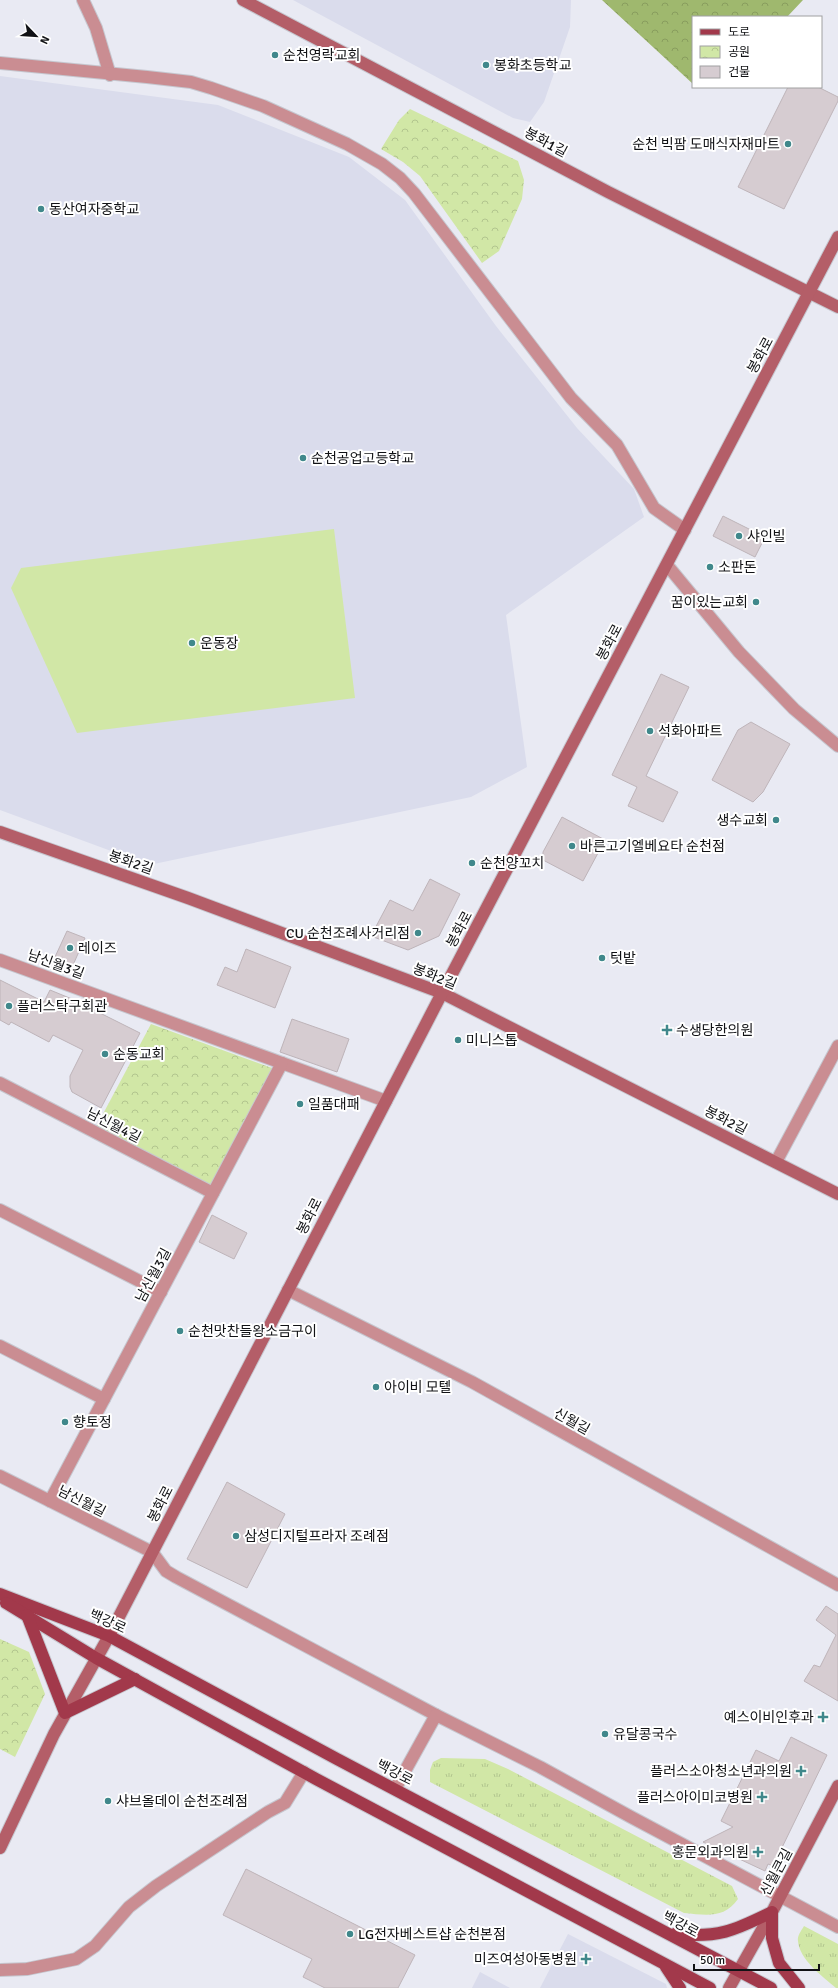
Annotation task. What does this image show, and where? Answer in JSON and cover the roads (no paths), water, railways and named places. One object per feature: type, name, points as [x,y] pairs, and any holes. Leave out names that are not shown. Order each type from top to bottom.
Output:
[{"type":"main road","name":"백강로","points":[[0,1594],[109,1636],[771,1988]]},
{"type":"main road","points":[[0,1599],[96,1658],[304,1772],[710,1988]]},
{"type":"main road","points":[[27,1615],[65,1713],[134,1678]]},
{"type":"main road","points":[[668,1934],[699,1936],[720,1933],[738,1929],[772,1912],[772,1938],[779,1963],[799,1988]]},
{"type":"main road","points":[[660,1961],[670,1971],[680,1988]]},
{"type":"street","points":[[83,0],[96,28],[110,75]]},
{"type":"street","name":"봉화1길","points":[[243,0],[608,192],[838,307]]},
{"type":"street","points":[[0,63],[191,82],[234,96],[305,124],[347,144],[382,164],[400,178],[571,398],[617,445],[654,508],[684,530]]},
{"type":"street","name":"봉화로","points":[[0,1848],[65,1713],[109,1636],[442,993],[838,237]]},
{"type":"street","points":[[667,565],[739,652],[794,709],[838,746]]},
{"type":"street","name":"봉화2길","points":[[0,832],[188,898],[442,993],[838,1194]]},
{"type":"street","name":"남신월3길","points":[[0,960],[386,1101]]},
{"type":"street","points":[[776,1162],[838,1046]]},
{"type":"street","name":"남신월3길","points":[[50,1501],[282,1063]]},
{"type":"street","name":"남신월4길","points":[[0,1083],[213,1193]]},
{"type":"street","points":[[0,1210],[161,1292]]},
{"type":"street","name":"신월길","points":[[288,1290],[472,1382],[838,1585]]},
{"type":"street","points":[[0,1346],[104,1399]]},
{"type":"street","name":"남신월길","points":[[0,1476],[152,1552]]},
{"type":"street","points":[[152,1552],[166,1571],[176,1577],[436,1715],[597,1797],[631,1817],[838,1927]]},
{"type":"street","points":[[395,1789],[436,1715]]},
{"type":"street","points":[[0,1970],[41,1967],[76,1959],[95,1946],[129,1907],[156,1886],[268,1812],[285,1803],[304,1772]]},
{"type":"street","name":"신월큰길","points":[[729,1988],[772,1912],[838,1786]]},
{"type":"place","name":"순천영락교회","points":[[275,55]]},
{"type":"place","name":"봉화초등학교","points":[[486,65]]},
{"type":"place","name":"순천 빅팜 도매식자재마트","points":[[788,144]]},
{"type":"place","name":"동산여자중학교","points":[[41,209]]},
{"type":"place","name":"순천공업고등학교","points":[[303,458]]},
{"type":"place","name":"샤인빌","points":[[739,536]]},
{"type":"place","name":"소판돈","points":[[710,567]]},
{"type":"place","name":"꿈이있는교회","points":[[756,602]]},
{"type":"place","name":"운동장","points":[[192,643]]},
{"type":"place","name":"석화아파트","points":[[650,731]]},
{"type":"place","name":"생수교회","points":[[776,820]]},
{"type":"place","name":"바른고기엘베요타 순천점","points":[[572,846]]},
{"type":"place","name":"순천양꼬치","points":[[472,863]]},
{"type":"place","name":"CU 순천조례사거리점","points":[[418,933]]},
{"type":"place","name":"레이즈","points":[[70,948]]},
{"type":"place","name":"텃밭","points":[[602,958]]},
{"type":"place","name":"플러스탁구회관","points":[[9,1006]]},
{"type":"place","name":"수생당한의원","points":[[667,1030]]},
{"type":"place","name":"미니스톱","points":[[458,1040]]},
{"type":"place","name":"순동교회","points":[[105,1054]]},
{"type":"place","name":"일품대패","points":[[300,1104]]},
{"type":"place","name":"순천맛찬들왕소금구이","points":[[180,1331]]},
{"type":"place","name":"아이비 모텔","points":[[376,1387]]},
{"type":"place","name":"향토정","points":[[65,1422]]},
{"type":"place","name":"삼성디지털프라자 조례점","points":[[236,1536]]},
{"type":"place","name":"예스이비인후과","points":[[823,1717]]},
{"type":"place","name":"유달콩국수","points":[[605,1734]]},
{"type":"place","name":"플러스소아청소년과의원","points":[[801,1771]]},
{"type":"place","name":"플러스아이미코병원","points":[[762,1797]]},
{"type":"place","name":"샤브올데이 순천조례점","points":[[108,1801]]},
{"type":"place","name":"홍문외과의원","points":[[758,1852]]},
{"type":"place","name":"LG전자베스트샵 순천본점","points":[[350,1934]]},
{"type":"place","name":"미즈여성아동병원","points":[[586,1959]]}]
